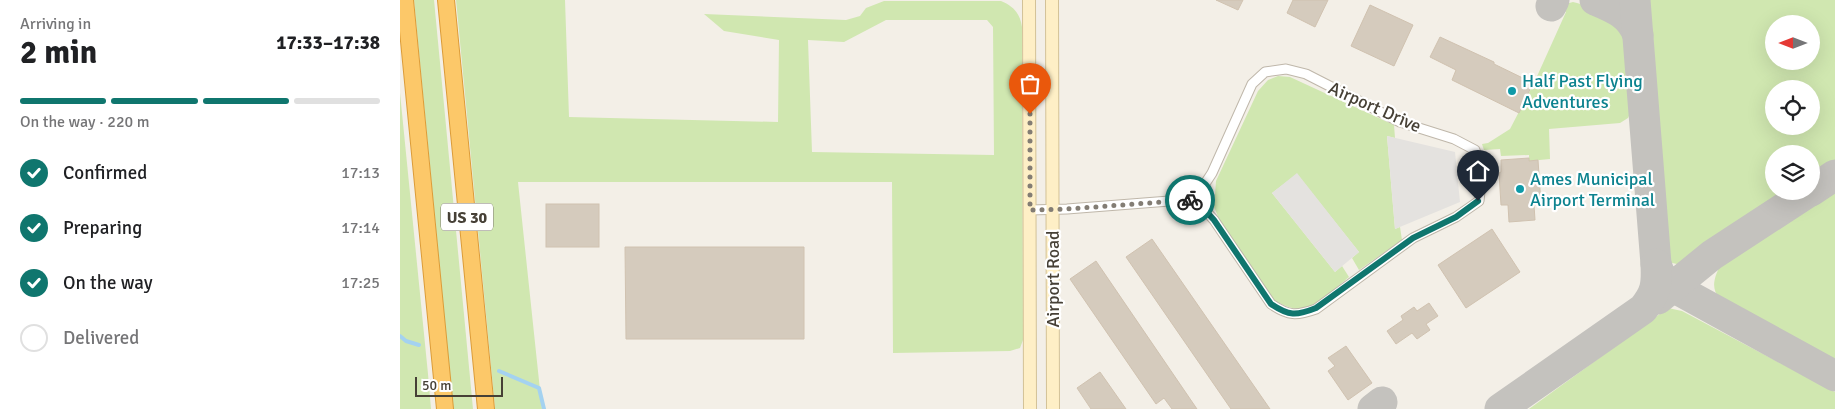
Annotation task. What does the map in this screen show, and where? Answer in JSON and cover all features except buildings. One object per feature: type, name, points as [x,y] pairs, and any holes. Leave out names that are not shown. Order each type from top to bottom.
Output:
[{"type":"highway","name":"US 30","points":[[405,0],[445,409]]},
{"type":"highway","name":"US 30","points":[[446,0],[486,409]]},
{"type":"main road","name":"Airport Road","points":[[1029,0],[1030,409]]},
{"type":"main road","name":"Airport Road","points":[[1052,0],[1052,409]]},
{"type":"street","name":"Airport Drive","points":[[1286,69],[1306,74],[1400,122],[1454,139],[1475,150],[1482,173],[1478,201],[1456,217],[1413,238],[1316,308],[1300,314],[1284,313],[1271,304],[1214,220],[1195,199],[1212,173],[1252,84],[1265,72],[1286,69]]},
{"type":"street","points":[[1030,210],[1053,210],[1195,199]]},
{"type":"green space","points":[[414,0],[434,0],[473,409],[453,409]]},
{"type":"green space","points":[[456,0],[565,0],[569,117],[778,122],[779,40],[724,31],[704,14],[846,20],[860,16],[866,8],[884,1],[1001,1],[1015,11],[1020,18],[1022,27],[1023,340],[1020,348],[1010,351],[893,353],[892,182],[518,182],[542,409],[495,409]],"holes":[[[886,20],[987,20],[993,27],[994,155],[812,152],[808,40],[844,42]]]},
{"type":"green space","points":[[1644,0],[1835,0],[1835,164],[1820,174],[1820,145],[1765,145],[1765,200],[1780,200],[1681,265],[1664,261]]},
{"type":"green space","points":[[1573,2],[1590,8],[1606,17],[1613,22],[1624,36],[1628,45],[1634,105],[1628,118],[1620,123],[1549,129],[1550,159],[1529,161],[1529,155],[1501,156],[1500,149],[1484,150],[1482,144],[1488,143],[1510,129],[1534,83],[1566,12],[1559,8],[1562,5]]},
{"type":"green space","points":[[1278,76],[1290,77],[1394,125],[1395,138],[1387,136],[1395,229],[1400,227],[1402,240],[1359,270],[1352,258],[1359,252],[1297,174],[1272,193],[1335,272],[1342,266],[1349,277],[1320,300],[1302,309],[1292,308],[1275,301],[1220,221],[1214,207],[1216,181],[1258,91],[1268,80]]},
{"type":"green space","points":[[400,93],[428,374],[431,409],[400,409]]},
{"type":"green space","points":[[1835,188],[1835,366],[1734,312],[1718,296],[1714,286],[1721,264],[1817,200],[1820,200],[1820,198]]},
{"type":"green space","points":[[1668,308],[1682,311],[1835,392],[1835,409],[1529,409]]},
{"type":"shaded area","points":[[1387,136],[1455,152],[1460,202],[1395,229]]},
{"type":"shaded area","points":[[1297,173],[1359,252],[1335,272],[1272,193]]},
{"type":"waterway","points":[[400,336],[406,341],[419,345]]},
{"type":"waterway","points":[[499,371],[539,388],[544,409]]},
{"type":"taxiway","points":[[1551,6],[1554,0]]},
{"type":"taxiway","points":[[1595,0],[1615,9],[1626,17],[1638,35]]},
{"type":"taxiway","points":[[1635,0],[1656,264],[1660,275],[1673,287],[1835,376]]},
{"type":"taxiway","points":[[1820,185],[1835,175]]},
{"type":"taxiway","points":[[1658,299],[1712,255],[1796,200]]},
{"type":"taxiway","points":[[1500,409],[1643,309],[1655,288],[1656,264]]},
{"type":"taxiway","points":[[1373,409],[1382,402]]},
{"type":"way so far","points":[[1030,114],[1030,210],[1190,200]]},
{"type":"place","name":"Half Past Flying Adventures","points":[[1512,91]]},
{"type":"place","name":"Ames Municipal Airport Terminal","points":[[1520,189]]},
{"type":"route","points":[[1190,200],[1195,199],[1214,220],[1271,304],[1284,313],[1300,314],[1316,308],[1413,238],[1456,217],[1478,201]]}]
